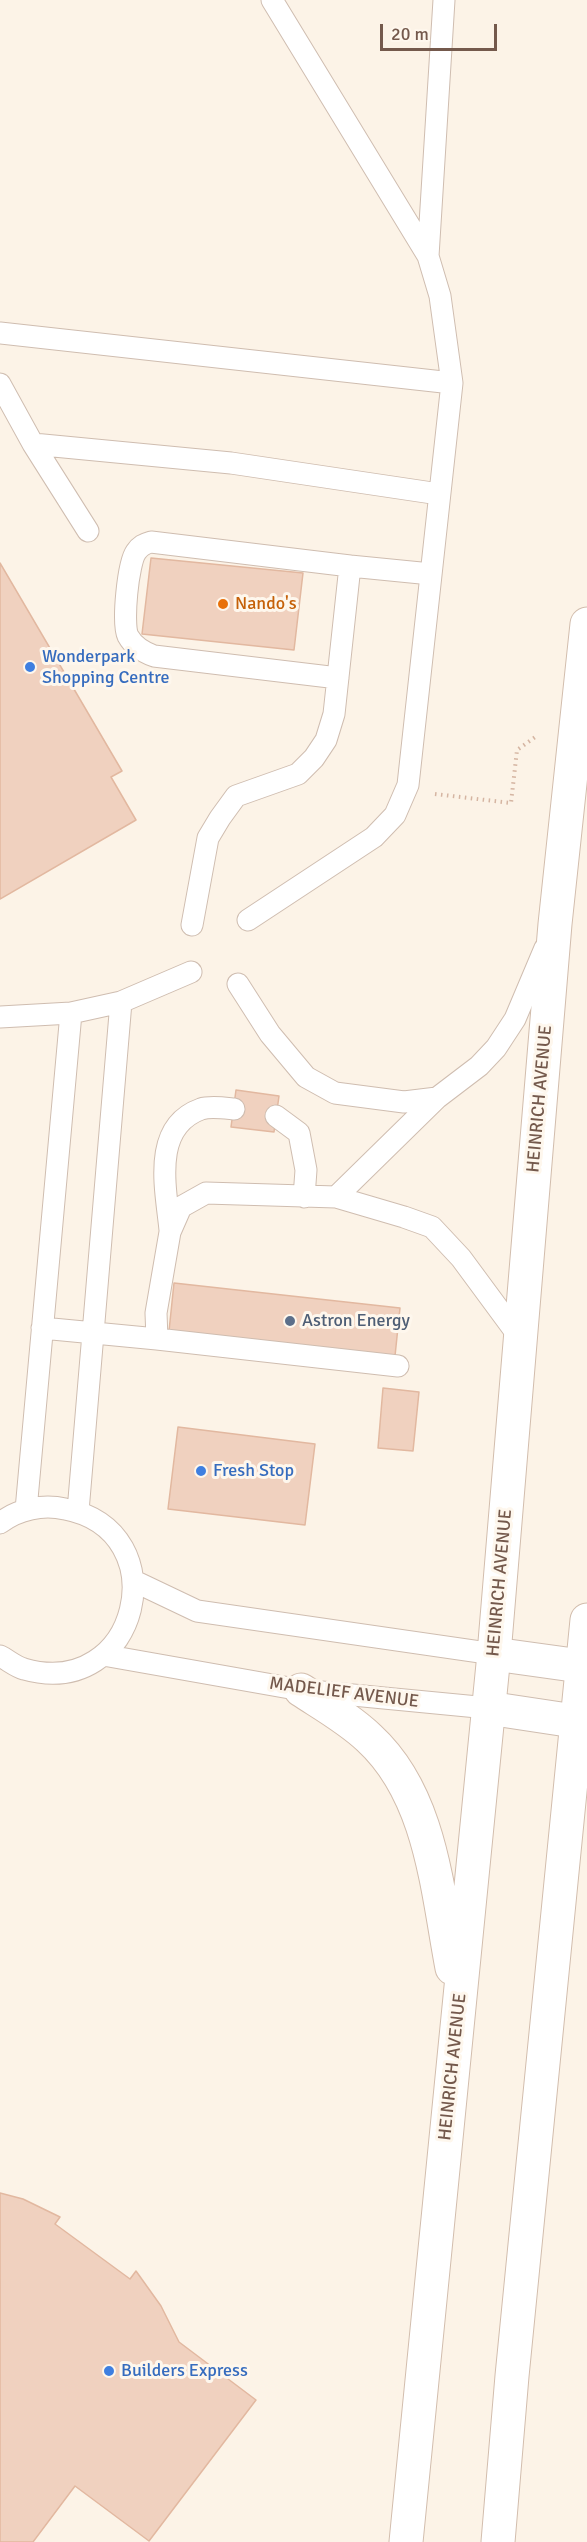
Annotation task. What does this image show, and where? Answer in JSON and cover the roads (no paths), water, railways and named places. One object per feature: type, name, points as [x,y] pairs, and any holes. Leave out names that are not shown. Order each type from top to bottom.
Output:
[{"type":"street","name":"HEINRICH AVENUE","points":[[406,2542],[494,1654],[555,924],[587,624]]},
{"type":"street","points":[[498,2542],[512,2376],[559,1913],[582,1722],[587,1620]]},
{"type":"street","points":[[494,1654],[585,1667]]},
{"type":"street","points":[[301,1690],[345,1718],[370,1738],[396,1769],[412,1796],[428,1844],[459,2002]]},
{"type":"street","name":"MADELIEF AVENUE","points":[[488,1708],[582,1722]]},
{"type":"street","points":[[559,1913],[587,1868]]},
{"type":"lane","points":[[249,920],[374,837],[395,815],[408,785],[452,382],[440,296],[428,256],[272,0]]},
{"type":"lane","points":[[428,256],[444,0]]},
{"type":"lane","points":[[0,333],[452,382]]},
{"type":"lane","points":[[0,384],[33,444],[88,531]]},
{"type":"lane","points":[[33,444],[231,463],[439,494]]},
{"type":"lane","points":[[338,678],[154,656],[143,652],[134,645],[125,624],[132,560],[143,545],[151,542],[431,574]]},
{"type":"lane","points":[[192,925],[208,838],[236,796],[298,774],[314,758],[326,740],[334,714],[350,566]]},
{"type":"lane","points":[[336,1197],[437,1098],[479,1066],[496,1048],[515,1019],[555,924]]},
{"type":"lane","points":[[0,1017],[71,1013],[121,1002],[191,972]]},
{"type":"lane","points":[[238,984],[270,1034],[306,1077],[335,1093],[365,1098],[404,1102],[437,1098]]},
{"type":"lane","points":[[78,1511],[121,1002]]},
{"type":"lane","points":[[26,1510],[71,1013]]},
{"type":"lane","points":[[170,1232],[165,1170],[170,1134],[181,1120],[202,1108],[234,1109]]},
{"type":"lane","points":[[276,1116],[299,1133],[306,1170],[304,1197]]},
{"type":"lane","points":[[157,1339],[156,1312],[170,1232],[181,1207],[206,1193],[336,1197],[432,1227],[461,1258],[520,1338]]},
{"type":"lane","points":[[42,1328],[398,1366]]},
{"type":"lane","points":[[0,1523],[26,1510],[52,1506],[78,1511],[102,1524],[117,1540],[128,1559],[134,1581],[132,1609],[121,1634],[103,1655],[82,1670],[50,1673],[23,1669],[0,1656]]},
{"type":"lane","points":[[134,1581],[197,1611],[494,1654]]},
{"type":"lane","name":"MADELIEF AVENUE","points":[[103,1655],[301,1690],[488,1708]]},
{"type":"place","name":"Nando's","points":[[223,604]]},
{"type":"place","name":"Wonderpark Shopping Centre","points":[[30,667]]},
{"type":"place","name":"Astron Energy","points":[[290,1321]]},
{"type":"place","name":"Fresh Stop","points":[[201,1471]]},
{"type":"place","name":"Builders Express","points":[[109,2371]]}]
